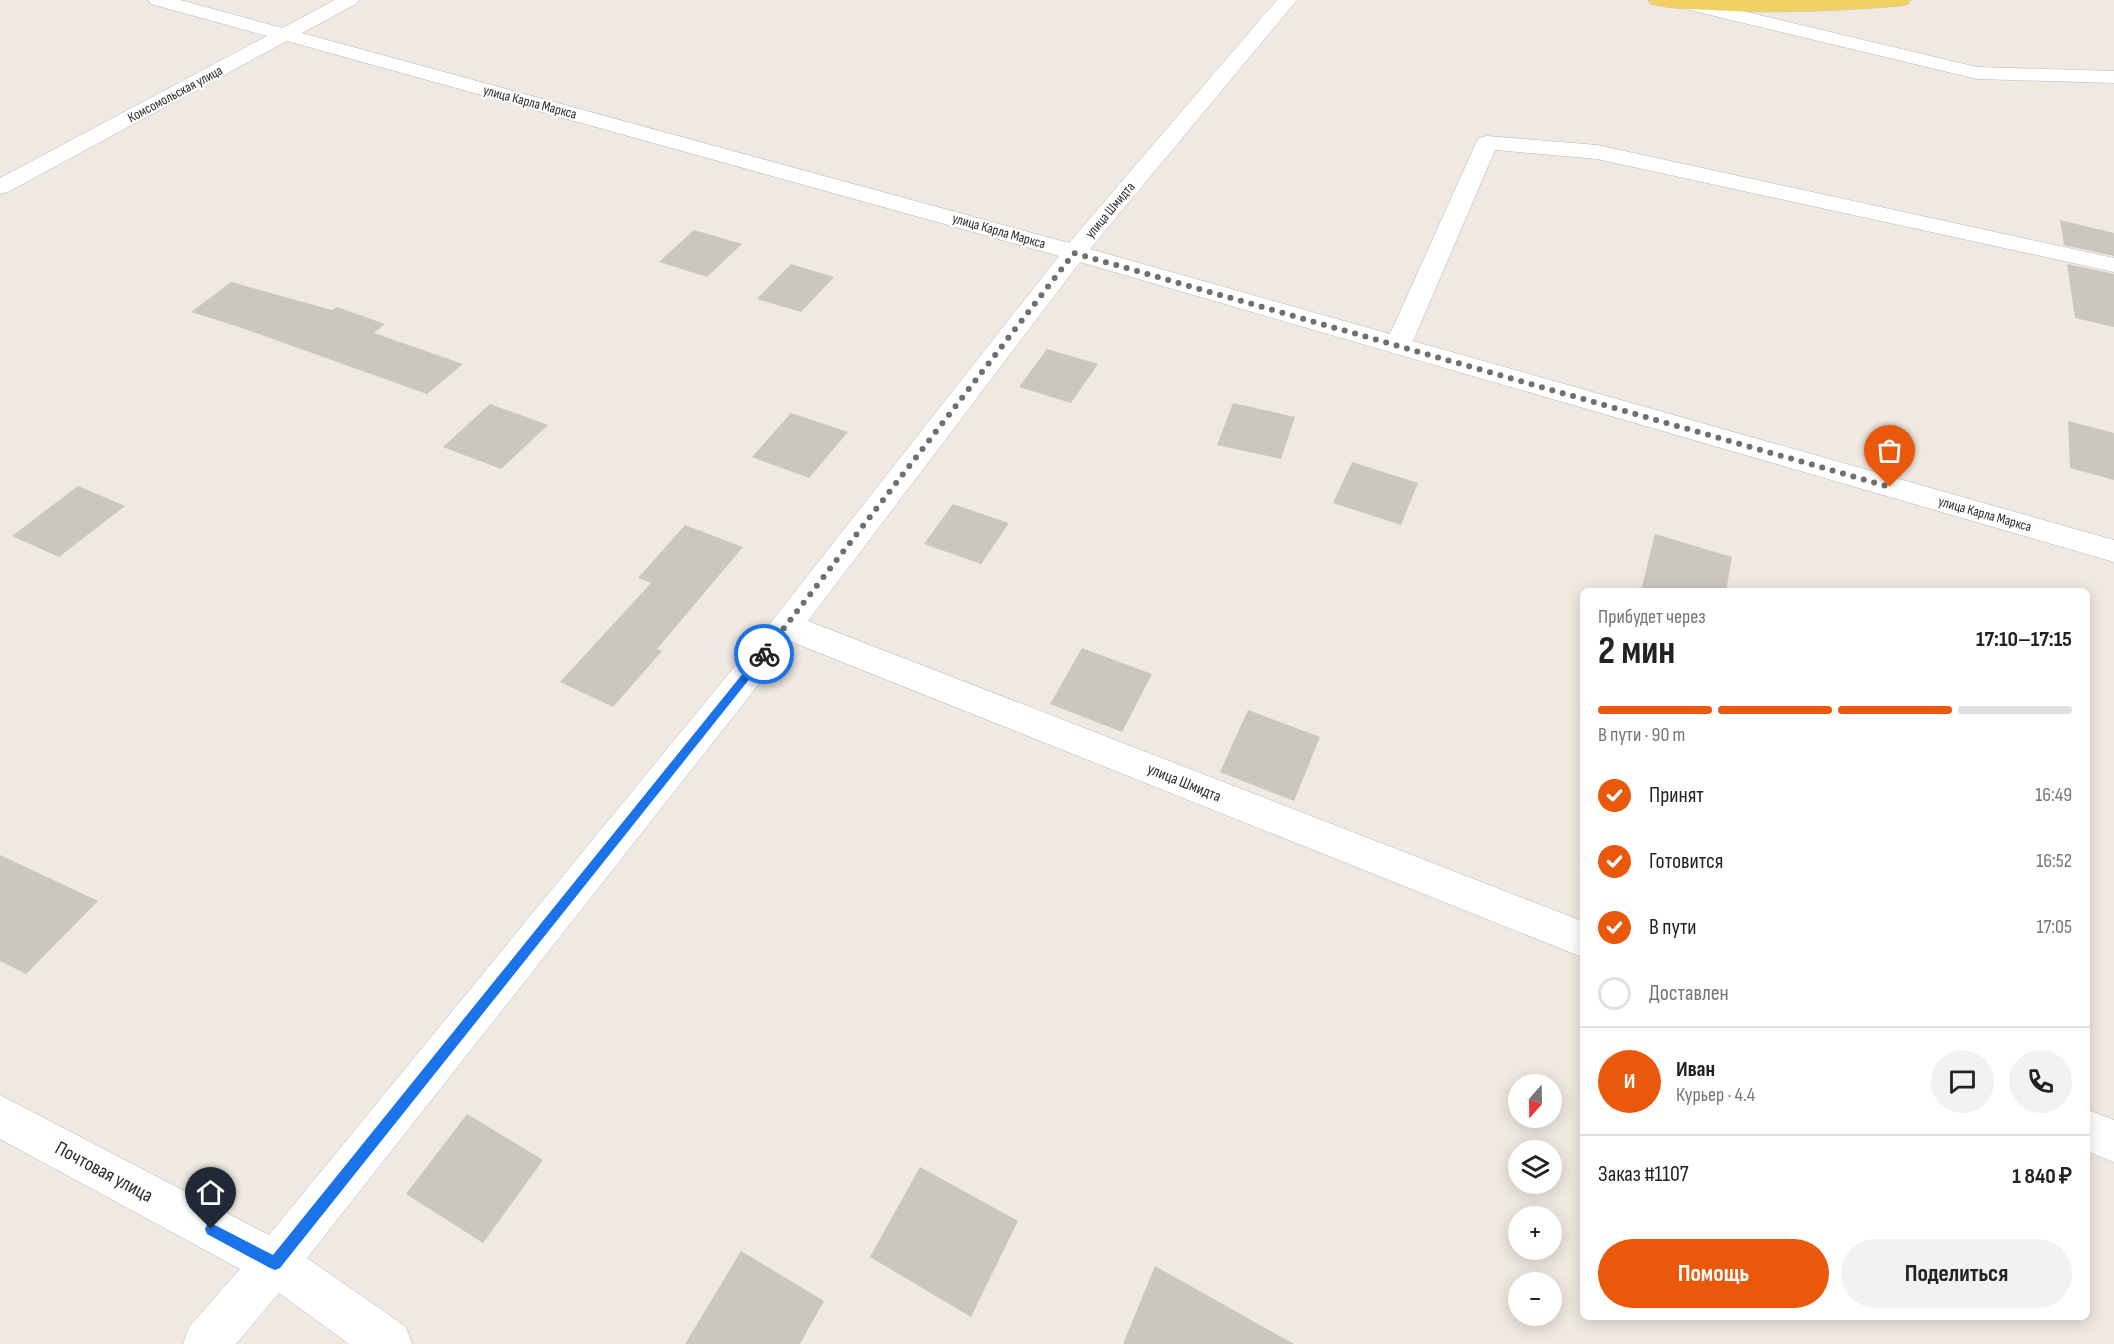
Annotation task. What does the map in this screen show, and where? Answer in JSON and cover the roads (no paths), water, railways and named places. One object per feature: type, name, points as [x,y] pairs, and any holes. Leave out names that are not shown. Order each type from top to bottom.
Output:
[{"type":"main road","points":[[1658,0],[1746,7],[1815,7],[1901,0]]},
{"type":"street","name":"улица Карла Маркса","points":[[158,0],[1074,253],[2114,551]]},
{"type":"street","name":"Комсомольская улица","points":[[0,187],[349,0]]},
{"type":"street","name":"улица Шмидта","points":[[206,1344],[275,1263],[786,626],[1074,253],[1287,0]]},
{"type":"street","points":[[1684,3],[1977,73],[2114,76]]},
{"type":"street","points":[[1398,346],[1487,143],[1597,152],[2114,265]]},
{"type":"street","name":"улица Шмидта","points":[[786,626],[1580,938]]},
{"type":"street","name":"Почтовая улица","points":[[0,1116],[275,1263],[389,1344]]},
{"type":"street","points":[[2090,1132],[2114,1141]]}]
